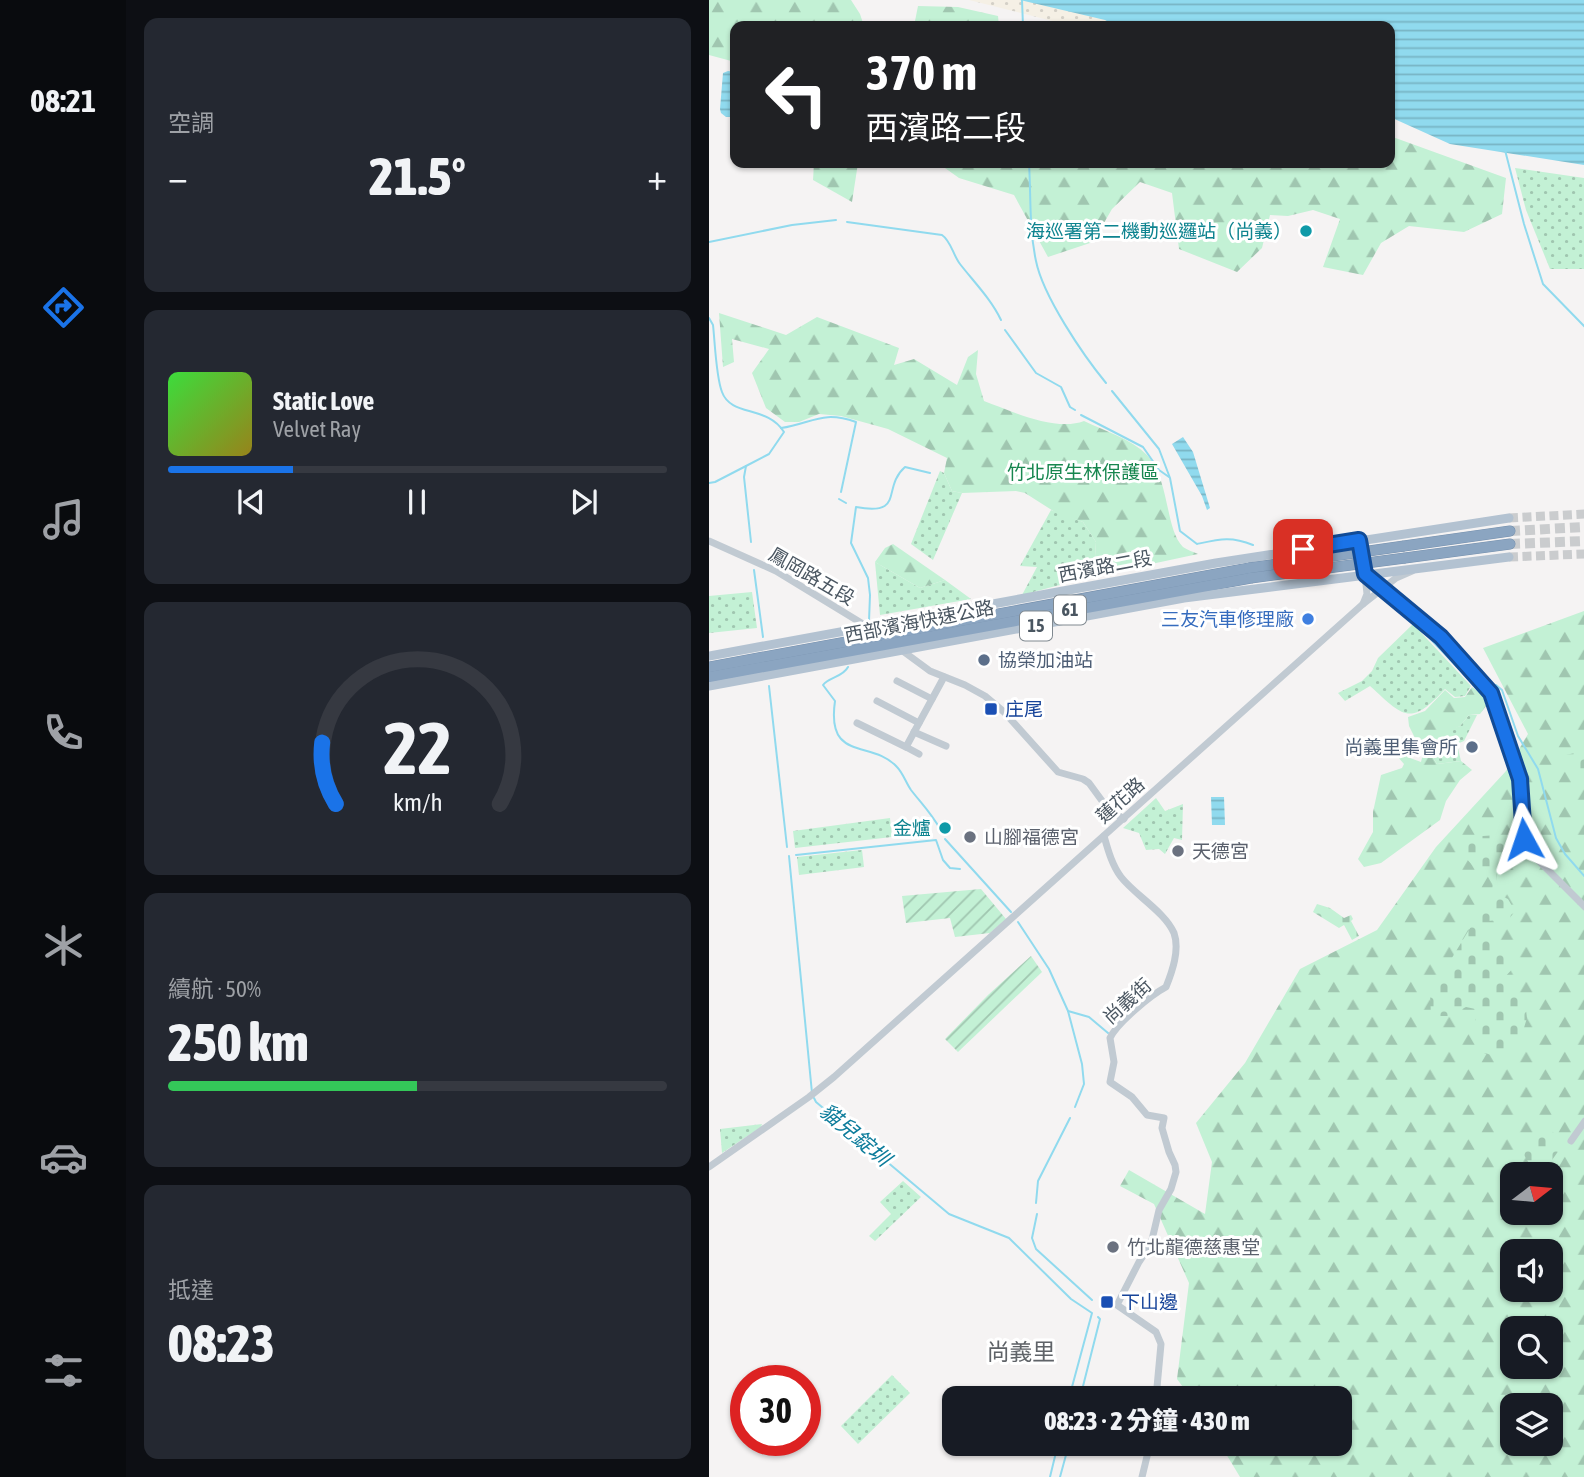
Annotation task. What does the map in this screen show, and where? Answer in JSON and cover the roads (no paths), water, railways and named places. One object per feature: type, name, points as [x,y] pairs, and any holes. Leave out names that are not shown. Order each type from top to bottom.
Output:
[{"type":"highway","name":"西部濱海快速公路","points":[[709,667],[1404,546],[1509,531]]},
{"type":"highway","name":"西部濱海快速公路","points":[[709,677],[1250,573],[1405,558],[1510,544]]},
{"type":"main road","name":"西濱路二段","points":[[709,656],[1216,562],[1509,518]]},
{"type":"main road","name":"15","points":[[709,686],[1184,598],[1509,557]]},
{"type":"street","points":[[1359,540],[1367,594],[1363,604]]},
{"type":"street","name":"鳳岡路五段","points":[[709,541],[776,571],[881,635],[930,671],[965,685],[994,702],[1058,772],[1089,783],[1108,809],[1124,818]]},
{"type":"street","name":"蓮花路","points":[[709,1167],[817,1091],[1363,604],[1396,578],[1423,567]]},
{"type":"street","points":[[1365,574],[1441,637],[1491,693],[1520,779],[1522,826],[1527,849],[1584,907]]},
{"type":"street","points":[[906,747],[944,677]]},
{"type":"street","points":[[897,681],[932,699]]},
{"type":"street","points":[[877,701],[919,723]]},
{"type":"street","points":[[857,723],[919,754]]},
{"type":"street","points":[[914,732],[946,746]]},
{"type":"street","name":"尚義街","points":[[1104,836],[1121,878],[1162,918],[1173,931],[1175,941],[1172,970],[1166,987],[1146,1000],[1111,1033],[1110,1038],[1114,1062],[1110,1082],[1132,1097],[1148,1115],[1164,1118],[1162,1128],[1165,1142],[1176,1172],[1159,1210],[1151,1244],[1117,1305],[1156,1332],[1160,1338],[1157,1386]]},
{"type":"street","points":[[1571,1141],[1584,1121]]},
{"type":"street","points":[[1142,1477],[1147,1456]]},
{"type":"water","points":[[1020,0],[1584,0],[1584,165],[1450,144],[1395,119],[1395,21],[1105,20]]},
{"type":"water","points":[[730,71],[730,117],[721,113],[720,109],[723,73]]},
{"type":"water","points":[[1183,437],[1193,452],[1210,508],[1207,510],[1202,496],[1172,444]]},
{"type":"water","points":[[1211,797],[1224,797],[1225,825],[1212,825]]},
{"type":"waterway","points":[[1022,0],[1023,21]]},
{"type":"waterway","points":[[1505,150],[1543,284],[1585,327]]},
{"type":"waterway","points":[[1029,168],[1032,237],[1040,275],[1065,325],[1106,383]]},
{"type":"waterway","points":[[709,242],[792,225],[836,220]]},
{"type":"waterway","points":[[847,222],[942,235],[1001,320]]},
{"type":"waterway","name":"貓兒錠圳","points":[[709,318],[713,325],[720,386],[727,400],[741,409],[768,418],[784,432],[769,454],[746,466],[744,477],[751,542]]},
{"type":"waterway","points":[[1005,330],[1036,373],[1061,387],[1070,407],[1075,410]]},
{"type":"waterway","points":[[1112,391],[1159,449],[1170,478],[1180,531],[1197,544],[1225,539],[1253,545]]},
{"type":"waterway","points":[[1081,415],[1143,447],[1159,470],[1169,477]]},
{"type":"waterway","points":[[781,428],[826,417],[856,422],[841,492]]},
{"type":"waterway","points":[[709,483],[746,466]]},
{"type":"waterway","points":[[869,621],[868,578],[851,543],[856,507],[871,509],[887,504],[894,483],[905,467],[930,473]]},
{"type":"waterway","points":[[839,499],[846,503]]},
{"type":"waterway","name":"貓兒錠圳","points":[[754,570],[763,637]]},
{"type":"waterway","points":[[1393,605],[1422,630],[1479,690]]},
{"type":"waterway","points":[[848,667],[823,685],[835,701],[834,720],[837,734],[853,747],[887,759],[897,767],[940,829]]},
{"type":"waterway","points":[[1496,685],[1502,690],[1518,736],[1538,769],[1556,838],[1565,854],[1585,877]]},
{"type":"waterway","name":"貓兒錠圳","points":[[769,686],[787,847]]},
{"type":"waterway","points":[[945,839],[1011,912]]},
{"type":"waterway","points":[[796,855],[936,840],[943,860],[950,868],[960,869]]},
{"type":"waterway","name":"貓兒錠圳","points":[[789,856],[812,1093]]},
{"type":"waterway","points":[[1018,922],[1049,969],[1068,1011],[1089,1017],[1108,1033]]},
{"type":"waterway","points":[[1068,1011],[1082,1064],[1084,1084],[1075,1107]]},
{"type":"waterway","name":"貓兒錠圳","points":[[814,1098],[949,1214],[1009,1238],[1071,1299],[1092,1313],[1072,1386]]},
{"type":"waterway","points":[[1036,1203],[1038,1181],[1070,1118]]},
{"type":"waterway","points":[[1037,1214],[1032,1238],[1036,1249],[1092,1300]]},
{"type":"waterway","name":"貓兒錠圳","points":[[1083,1386],[1100,1319],[1098,1317]]},
{"type":"waterway","points":[[1050,1477],[1055,1456]]},
{"type":"waterway","name":"貓兒錠圳","points":[[1060,1477],[1066,1456]]},
{"type":"tunnel","points":[[1509,518],[1585,514]]},
{"type":"tunnel","points":[[1510,531],[1585,527]]},
{"type":"tunnel","points":[[1510,544],[1585,541]]},
{"type":"tunnel","points":[[1509,557],[1585,554]]},
{"type":"place","name":"海巡署第二機動巡邏站（尚義）","points":[[1306,231]]},
{"type":"place","name":"三友汽車修理廠","points":[[1308,619]]},
{"type":"place","name":"協榮加油站","points":[[984,660]]},
{"type":"place","name":"庄尾","points":[[991,709]]},
{"type":"place","name":"尚義里集會所","points":[[1472,747]]},
{"type":"place","name":"金爐","points":[[945,828]]},
{"type":"place","name":"山腳福德宮","points":[[970,837]]},
{"type":"place","name":"天德宮","points":[[1178,851]]},
{"type":"place","name":"竹北龍德慈惠堂","points":[[1113,1247]]},
{"type":"place","name":"下山邊","points":[[1107,1302]]},
{"type":"district","name":"尚義里","points":[[1021,1352]]},
{"type":"park label","name":"竹北原生林保護區","points":[[1083,472]]}]
